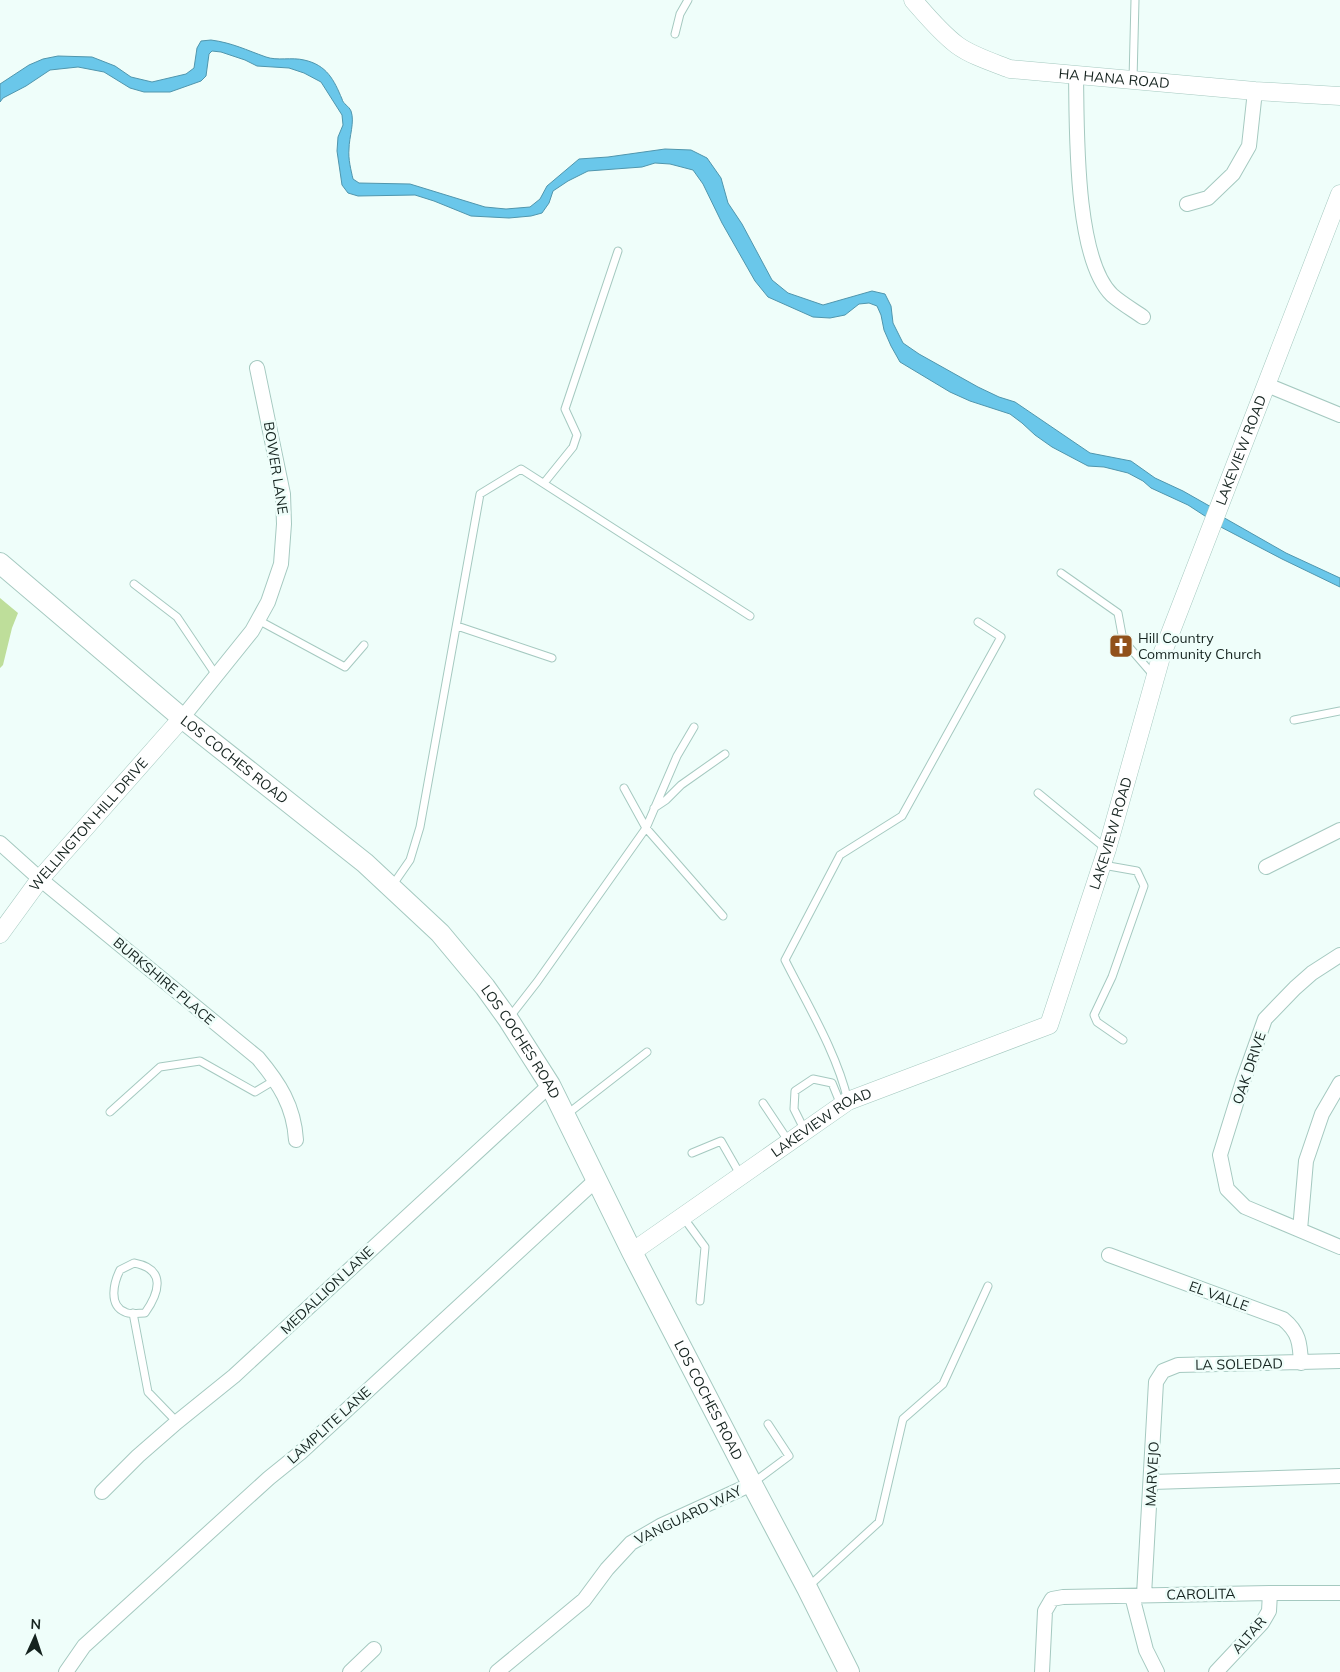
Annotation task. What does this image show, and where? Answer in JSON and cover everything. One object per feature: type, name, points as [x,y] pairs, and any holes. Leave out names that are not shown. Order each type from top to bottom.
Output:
[{"type":"main road","name":"LOS COCHES ROAD","points":[[0,564],[182,718],[321,827],[391,887],[440,933],[460,956],[508,1019],[550,1085],[632,1252],[849,1672]]},
{"type":"street","name":"HA HANA ROAD","points":[[913,0],[940,31],[958,46],[980,58],[1010,69],[1255,91],[1340,96]]},
{"type":"street","points":[[1076,74],[1078,176],[1090,250],[1097,271],[1111,294],[1143,317]]},
{"type":"street","points":[[1187,204],[1208,198],[1233,174],[1249,146],[1255,91]]},
{"type":"street","name":"LAKEVIEW ROAD","points":[[632,1252],[845,1104],[1049,1025],[1105,857],[1161,657],[1340,194]]},
{"type":"street","name":"BOWER LANE","points":[[182,718],[252,631],[268,602],[281,564],[284,524],[282,490],[257,368]]},
{"type":"street","points":[[1267,385],[1340,415]]},
{"type":"street","name":"WELLINGTON HILL DRIVE","points":[[0,934],[40,878],[182,718]]},
{"type":"street","points":[[1266,867],[1340,830]]},
{"type":"street","name":"BURKSHIRE PLACE","points":[[0,843],[258,1058],[276,1080],[291,1110],[296,1140]]},
{"type":"street","name":"OAK DRIVE","points":[[1300,1230],[1245,1207],[1227,1189],[1220,1155],[1243,1081],[1265,1020],[1312,973],[1340,954]]},
{"type":"street","points":[[1340,1083],[1322,1114],[1306,1161],[1300,1230],[1340,1247]]},
{"type":"street","name":"MEDALLION LANE","points":[[102,1492],[138,1456],[234,1376],[550,1085]]},
{"type":"street","name":"LAMPLITE LANE","points":[[66,1672],[84,1646],[300,1452],[596,1180]]},
{"type":"street","name":"EL VALLE","points":[[1109,1254],[1282,1319],[1292,1326],[1300,1343],[1301,1363]]},
{"type":"street","name":"LA SOLEDAD","points":[[1178,1365],[1340,1361]]},
{"type":"street","name":"MARVEJO","points":[[1158,1672],[1146,1650],[1138,1596],[1152,1482],[1156,1382],[1163,1370],[1178,1365]]},
{"type":"street","points":[[1152,1482],[1340,1476]]},
{"type":"street","name":"VANGUARD WAY","points":[[497,1672],[584,1600],[607,1569],[631,1543],[662,1525],[752,1484]]},
{"type":"street","name":"ALTAR","points":[[1216,1672],[1262,1623],[1269,1611],[1270,1593]]},
{"type":"street","name":"CAROLITA","points":[[1042,1672],[1045,1610],[1052,1599],[1063,1597],[1340,1593]]},
{"type":"street","points":[[350,1672],[374,1649]]},
{"type":"lane","points":[[675,34],[680,14],[688,0]]},
{"type":"lane","points":[[1134,80],[1135,0]]},
{"type":"lane","points":[[544,483],[573,447],[577,435],[565,409],[618,250]]},
{"type":"lane","points":[[391,887],[410,860],[420,827],[480,494],[520,469],[750,616]]},
{"type":"lane","points":[[1061,573],[1118,613],[1123,640],[1155,677]]},
{"type":"lane","points":[[134,584],[177,617],[216,675]]},
{"type":"lane","points":[[258,620],[345,667],[364,645]]},
{"type":"lane","points":[[845,1104],[844,1081],[785,960],[840,855],[902,816],[1001,637],[978,622]]},
{"type":"lane","points":[[456,626],[552,658]]},
{"type":"lane","points":[[1294,720],[1340,711]]},
{"type":"lane","points":[[508,1019],[548,967],[646,828],[677,756],[694,726]]},
{"type":"lane","points":[[654,808],[666,800],[681,785],[725,754]]},
{"type":"lane","points":[[624,788],[646,828],[723,916]]},
{"type":"lane","points":[[1038,793],[1105,857],[1137,871],[1144,886],[1112,977],[1094,1015],[1097,1022],[1123,1040]]},
{"type":"lane","points":[[566,1115],[647,1052]]},
{"type":"lane","points":[[110,1112],[160,1067],[200,1061],[255,1092],[276,1080]]},
{"type":"lane","points":[[805,1132],[794,1109],[795,1091],[813,1079],[832,1083],[845,1104]]},
{"type":"lane","points":[[763,1103],[789,1142]]},
{"type":"lane","points":[[692,1153],[721,1141],[741,1176]]},
{"type":"lane","points":[[683,1216],[705,1247],[700,1301]]},
{"type":"lane","points":[[134,1263],[146,1266],[156,1274],[158,1280],[155,1295],[145,1313],[133,1313],[124,1312],[117,1306],[114,1297],[114,1285],[120,1270],[134,1263]]},
{"type":"lane","points":[[807,1588],[879,1522],[903,1419],[943,1384],[988,1286]]},
{"type":"lane","points":[[133,1313],[148,1392],[177,1422]]},
{"type":"lane","points":[[752,1484],[789,1456],[768,1424]]},
{"type":"green space","points":[[0,598],[18,613],[12,628],[3,665],[0,668]]},
{"type":"water","points":[[211,40],[233,45],[270,58],[312,62],[329,74],[343,101],[351,111],[349,161],[353,179],[359,183],[410,184],[485,207],[506,209],[530,207],[540,199],[547,186],[579,159],[665,149],[691,150],[707,158],[721,178],[728,203],[742,224],[772,280],[788,293],[823,305],[872,291],[885,294],[891,306],[893,323],[903,343],[919,354],[978,387],[1015,402],[1090,453],[1131,461],[1155,478],[1213,508],[1208,518],[1188,505],[1151,488],[1128,473],[1104,467],[1088,466],[1052,447],[1010,414],[970,401],[950,392],[900,362],[884,330],[877,306],[869,303],[859,304],[845,315],[830,318],[813,317],[768,297],[755,281],[722,223],[703,184],[693,170],[670,164],[655,163],[642,167],[588,171],[553,191],[549,203],[542,213],[509,218],[471,216],[415,195],[358,196],[348,193],[342,185],[337,151],[338,137],[343,125],[342,115],[321,82],[289,68],[257,66],[221,52],[212,51],[209,54],[206,76],[201,81],[170,92],[144,92],[130,88],[104,72],[78,67],[50,70],[3,98],[0,102],[0,84],[29,65],[43,59],[58,56],[92,57],[115,66],[131,77],[152,82],[186,74],[194,68],[197,48],[201,41]]},
{"type":"water","points":[[1221,516],[1286,553],[1340,578],[1340,587],[1217,525]]},
{"type":"place","name":"Hill Country Community Church","points":[[1121,646]]}]
